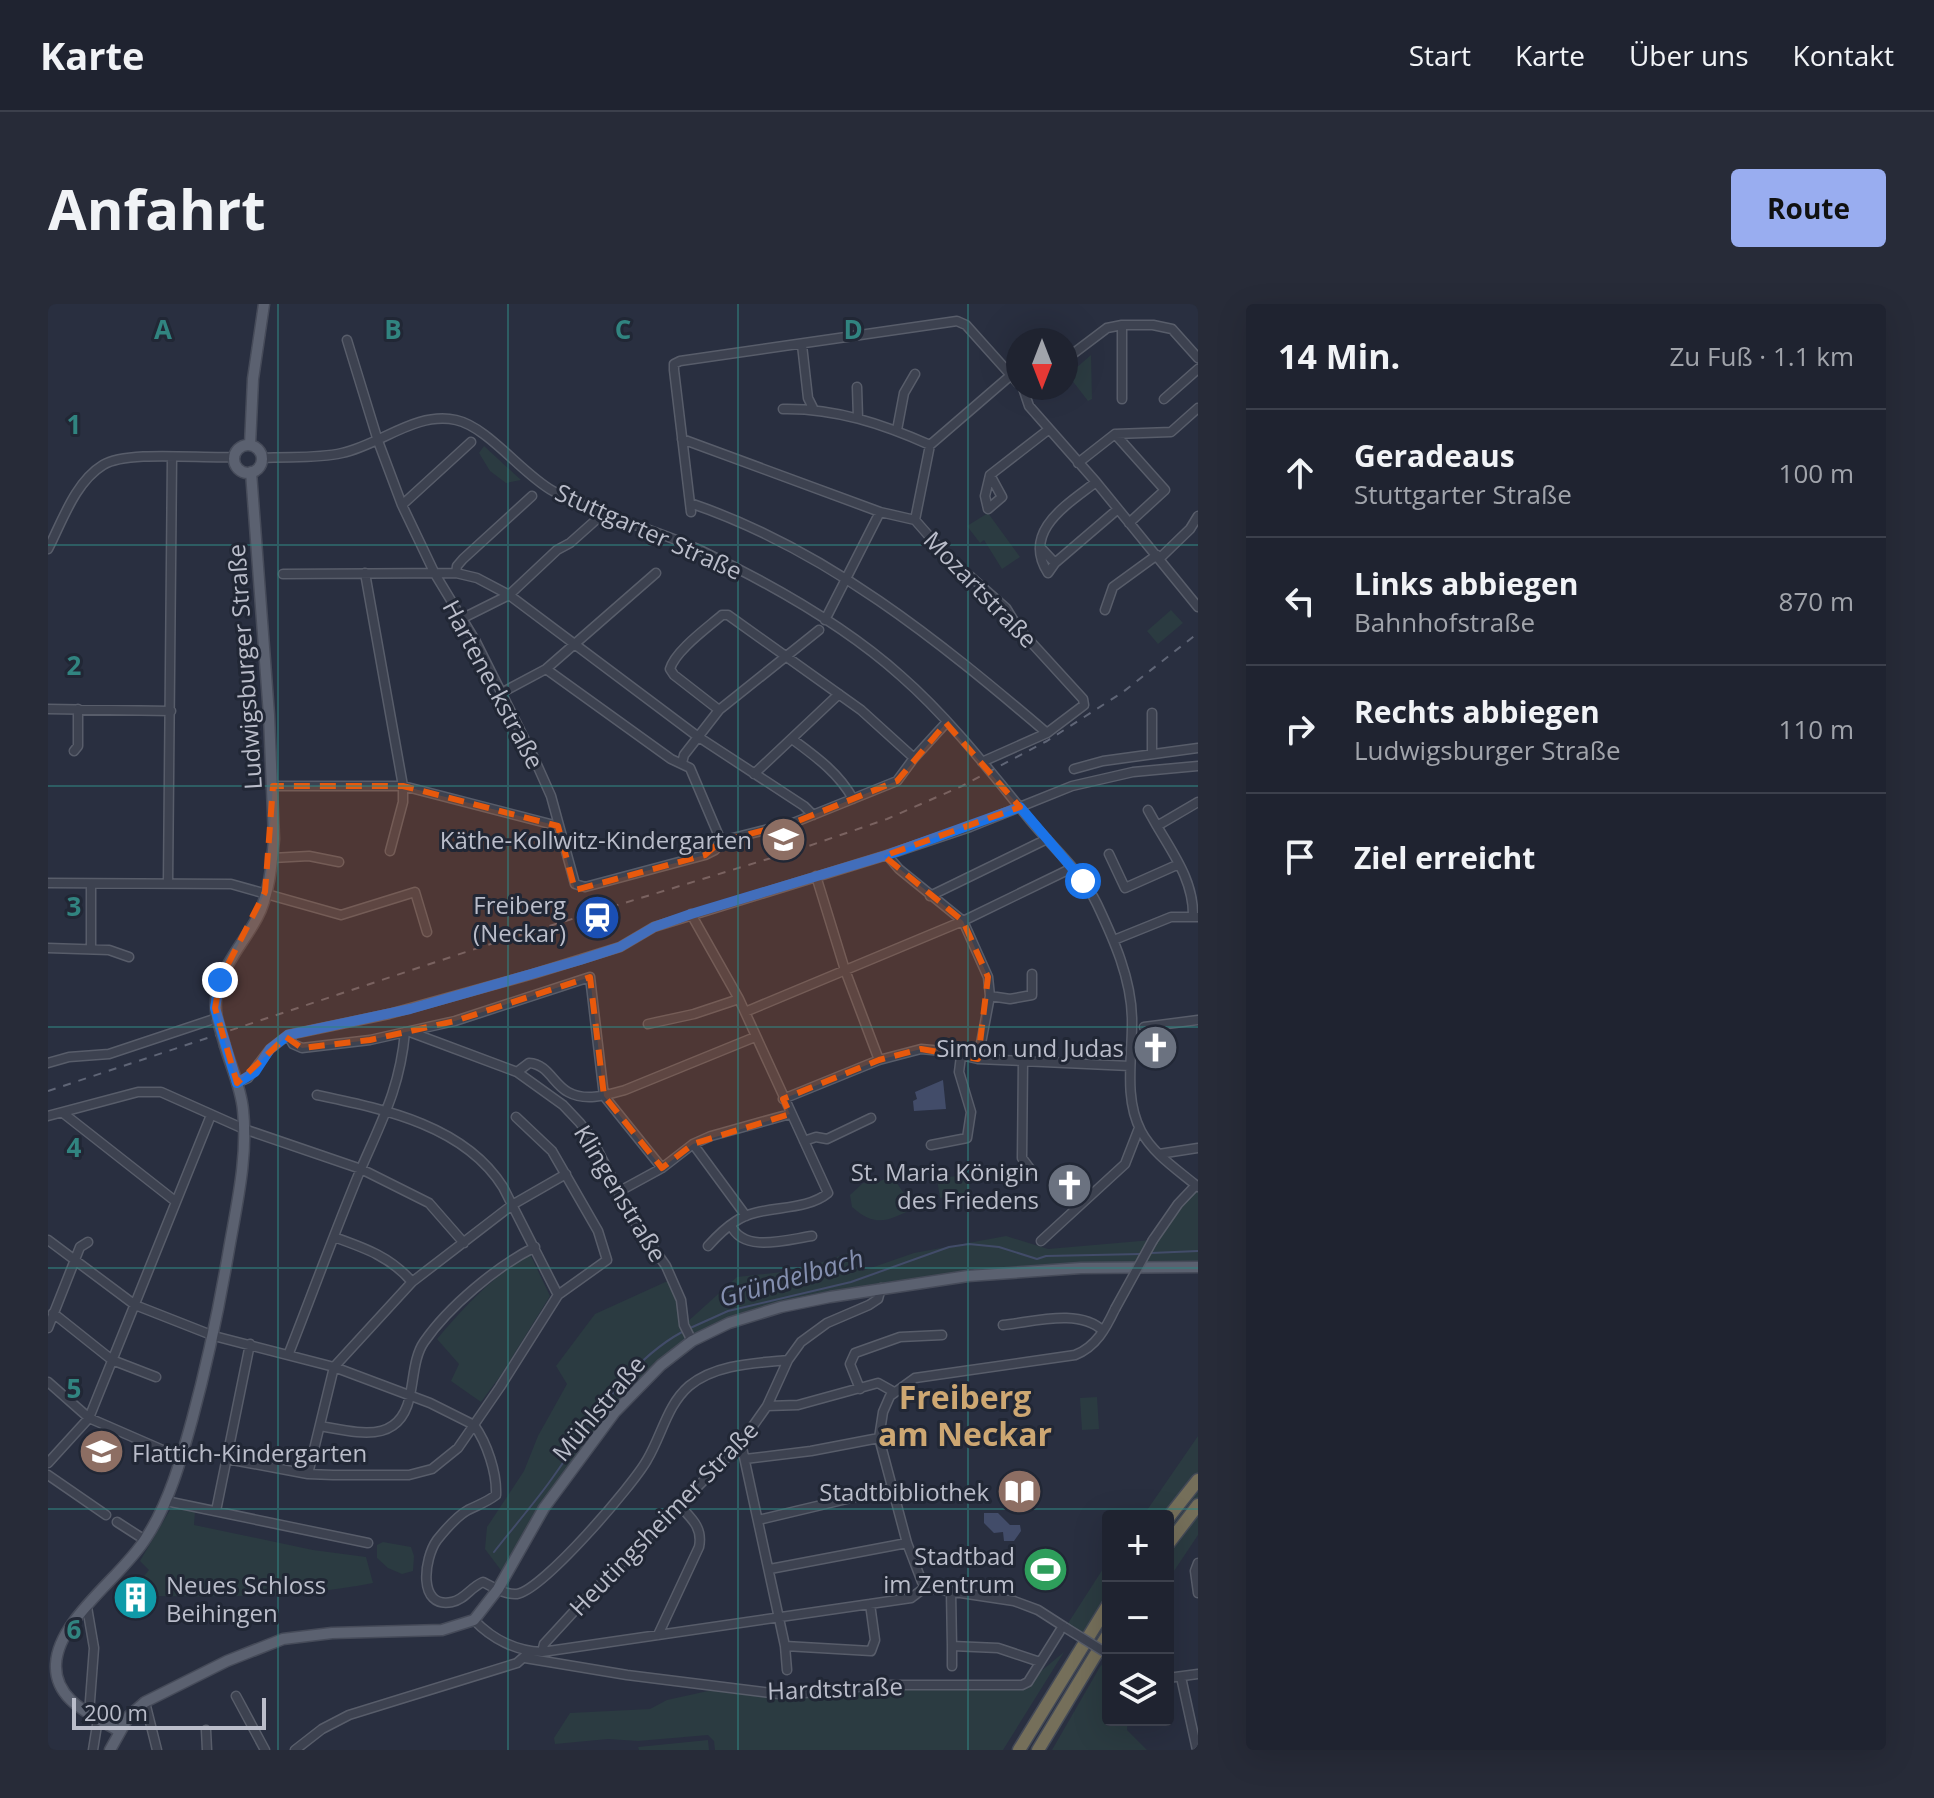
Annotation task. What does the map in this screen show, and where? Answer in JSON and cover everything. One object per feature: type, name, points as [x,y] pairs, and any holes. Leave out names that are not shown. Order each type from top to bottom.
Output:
[{"type":"highway","points":[[1174,1510],[1198,1480]]},
{"type":"highway","points":[[1174,1536],[1198,1505]]},
{"type":"highway","points":[[1019,1750],[1102,1615]]},
{"type":"highway","points":[[1038,1750],[1102,1644]]},
{"type":"main road","points":[[250,445],[253,379],[264,304]]},
{"type":"main road","points":[[250,445],[257,448],[262,458],[258,468],[251,472],[239,469],[234,457],[239,448],[250,445]]},
{"type":"main road","name":"Ludwigsburger Straße","points":[[119,1731],[72,1701],[52,1670],[69,1629],[129,1562],[166,1501],[214,1336],[239,1187],[243,1107],[217,1018],[216,995],[230,959],[258,916],[272,858],[273,786],[251,472]]},
{"type":"main road","name":"Mühlstraße","points":[[474,1620],[498,1589],[544,1508],[597,1434],[639,1385],[691,1339],[781,1307],[881,1288],[1022,1271],[1198,1267]]},
{"type":"main road","points":[[110,1750],[129,1716],[145,1702],[227,1661],[283,1639],[317,1634],[442,1630],[474,1620]]},
{"type":"street","points":[[982,762],[1047,733],[960,659],[846,577],[759,532],[690,508],[674,364],[957,321],[966,325],[1006,371]]},
{"type":"street","points":[[1122,325],[1122,399]]},
{"type":"street","points":[[1078,350],[1107,328],[1153,325],[1172,329],[1198,358]]},
{"type":"street","name":"Harteneckstraße","points":[[347,340],[378,441],[402,505],[435,574],[503,692],[551,796],[575,884],[585,887],[705,855],[715,850],[721,841]]},
{"type":"street","points":[[802,345],[808,398],[813,408]]},
{"type":"street","points":[[1164,399],[1198,369]]},
{"type":"street","points":[[897,430],[904,393],[915,374]]},
{"type":"street","points":[[915,520],[930,445],[1006,379]]},
{"type":"street","points":[[857,387],[858,418]]},
{"type":"street","points":[[1027,400],[1048,430],[1096,482],[1198,607]]},
{"type":"street","points":[[783,409],[813,408],[858,418],[897,430],[930,445]]},
{"type":"street","points":[[1078,463],[1115,434],[1171,432],[1198,408]]},
{"type":"street","name":"Stuttgarter Straße","points":[[262,458],[329,456],[350,452],[427,420],[459,420],[480,432],[553,491],[700,550],[759,581],[825,620],[901,676],[982,762],[1072,868],[1095,900],[1114,940],[1130,996],[1131,1093],[1139,1128]]},
{"type":"street","points":[[990,475],[1048,430]]},
{"type":"street","points":[[1115,434],[1165,490],[1129,523]]},
{"type":"street","name":"Mozartstraße","points":[[682,439],[880,512],[915,520],[957,568],[1006,608],[1019,629],[1083,699],[1081,709],[1047,733]]},
{"type":"street","points":[[402,505],[471,442]]},
{"type":"street","points":[[48,549],[81,488],[104,465],[128,458],[234,457]]},
{"type":"street","points":[[168,883],[172,458]]},
{"type":"street","points":[[1096,482],[1047,523],[1040,547],[1040,560],[1048,573],[1055,563],[1080,545],[1118,509]]},
{"type":"street","points":[[456,573],[463,559],[532,496]]},
{"type":"street","points":[[825,620],[880,512]]},
{"type":"street","points":[[1105,610],[1113,587],[1158,557],[1190,529],[1198,516]]},
{"type":"street","points":[[463,618],[509,595],[557,550],[570,543],[597,519]]},
{"type":"street","points":[[365,573],[403,786],[403,802],[390,851]]},
{"type":"street","points":[[283,574],[456,573],[477,578],[509,595],[697,736],[813,815]]},
{"type":"street","points":[[503,692],[546,669],[656,573]]},
{"type":"street","points":[[719,710],[670,669],[672,661],[722,615],[728,615],[861,710],[914,758]]},
{"type":"street","points":[[682,763],[697,736],[719,710],[819,630]]},
{"type":"street","points":[[546,669],[671,759],[690,768],[721,841],[793,823],[897,781],[946,723]]},
{"type":"street","points":[[754,774],[839,694]]},
{"type":"street","points":[[48,709],[171,711]]},
{"type":"street","points":[[74,751],[78,746],[78,709]]},
{"type":"street","points":[[1152,713],[1152,754]]},
{"type":"street","points":[[792,739],[822,761],[846,786],[853,799]]},
{"type":"street","points":[[1074,769],[1103,761],[1198,748]]},
{"type":"street","points":[[237,1083],[255,1072],[270,1049],[288,1035],[410,1009],[561,966],[620,947],[654,927],[887,855],[1051,793],[1133,772],[1198,766]]},
{"type":"street","points":[[273,786],[403,786],[558,826]]},
{"type":"street","points":[[1157,826],[1198,802]]},
{"type":"street","points":[[1114,940],[1171,917],[1196,917],[1188,880],[1148,810]]},
{"type":"street","points":[[930,896],[1047,839]]},
{"type":"street","points":[[1109,854],[1125,888],[1179,864]]},
{"type":"street","points":[[887,855],[930,896],[963,921],[988,977],[990,996],[978,1059]]},
{"type":"street","points":[[272,858],[309,856],[339,862]]},
{"type":"street","points":[[745,1012],[963,921],[1072,868]]},
{"type":"street","points":[[1188,880],[1198,875]]},
{"type":"street","points":[[816,876],[845,970],[879,1060]]},
{"type":"street","points":[[48,883],[231,884],[341,915],[415,892],[427,932]]},
{"type":"street","points":[[91,884],[91,949]]},
{"type":"street","points":[[691,914],[739,999],[828,1193],[796,1206],[746,1216],[725,1228],[708,1246]]},
{"type":"street","points":[[48,948],[109,950],[129,957]]},
{"type":"street","points":[[990,996],[1010,999],[1032,995],[1032,974]]},
{"type":"street","points":[[289,1353],[361,1169],[389,1110],[407,1032],[455,1021],[590,977],[604,1096],[662,1168]]},
{"type":"street","points":[[648,1024],[739,999]]},
{"type":"street","points":[[48,1063],[69,1057],[109,1054],[217,1018]]},
{"type":"street","points":[[1144,1027],[1198,1020]]},
{"type":"street","name":"Klingenstraße","points":[[288,1035],[293,1044],[302,1048],[407,1032],[517,1072],[563,1105],[592,1139],[618,1192],[666,1266],[681,1300],[684,1325],[691,1339]]},
{"type":"street","points":[[517,1072],[529,1063],[535,1063],[543,1066],[567,1092],[579,1096],[604,1096],[755,1037]]},
{"type":"street","points":[[783,1099],[879,1060],[921,1049],[978,1059],[1130,1066]]},
{"type":"street","points":[[931,1145],[967,1138],[971,1112],[959,1072],[961,1056]]},
{"type":"street","points":[[1023,1060],[1022,1158],[1031,1170]]},
{"type":"street","points":[[48,1116],[149,1091],[161,1092],[244,1129],[361,1169],[429,1203],[464,1243]]},
{"type":"street","points":[[317,1095],[389,1110],[457,1142],[479,1157],[493,1170],[558,1295]]},
{"type":"street","points":[[63,1113],[175,1201]]},
{"type":"street","points":[[618,1192],[662,1168],[693,1144],[790,1114]]},
{"type":"street","points":[[48,1463],[89,1418],[211,1115]]},
{"type":"street","points":[[227,1459],[308,1474],[372,1477],[423,1473],[458,1448],[558,1295],[604,1265],[607,1255],[598,1231],[552,1151],[516,1117]]},
{"type":"street","points":[[804,1141],[816,1137],[827,1139],[871,1118]]},
{"type":"street","points":[[1102,1650],[1038,1610],[1014,1601],[927,1586],[918,1577],[879,1438],[883,1412],[894,1392],[915,1378],[1075,1355],[1089,1347],[1103,1331],[1153,1240],[1178,1204],[1197,1186],[1159,1154],[1139,1128]]},
{"type":"street","points":[[1041,1241],[1125,1164],[1139,1128]]},
{"type":"street","points":[[693,1144],[746,1216]]},
{"type":"street","points":[[1159,1154],[1198,1148]]},
{"type":"street","points":[[308,1474],[334,1367],[412,1282],[512,1205],[566,1174]]},
{"type":"street","points":[[731,1225],[739,1236],[758,1243],[812,1236]]},
{"type":"street","points":[[334,1237],[382,1255],[398,1265],[412,1282]]},
{"type":"street","points":[[48,1240],[135,1305],[214,1336],[334,1367],[411,1395],[474,1425],[483,1438],[496,1495],[466,1511],[438,1539],[428,1557],[426,1577],[429,1591],[446,1603],[457,1602],[483,1582],[513,1594],[528,1590],[571,1550],[647,1461],[670,1411],[690,1386],[705,1375],[731,1367],[788,1360]]},
{"type":"street","points":[[48,1328],[80,1247],[88,1242]]},
{"type":"street","points":[[320,1426],[371,1435],[385,1430],[402,1415],[411,1395],[423,1344],[488,1276],[535,1247]]},
{"type":"street","name":"Heutingsheimer Straße","points":[[542,1652],[544,1644],[569,1616],[741,1443],[767,1406],[788,1360],[801,1342],[845,1314],[878,1299],[881,1288]]},
{"type":"street","points":[[53,1313],[112,1360],[156,1377]]},
{"type":"street","points":[[1003,1325],[1082,1319],[1095,1323],[1103,1331]]},
{"type":"street","points":[[860,1389],[850,1364],[855,1353],[900,1337],[942,1335]]},
{"type":"street","points":[[216,1511],[250,1344]]},
{"type":"street","points":[[48,1382],[89,1418],[181,1458]]},
{"type":"street","points":[[767,1406],[798,1405],[878,1383],[894,1392]]},
{"type":"street","points":[[745,1459],[879,1438]]},
{"type":"street","points":[[741,1443],[781,1618],[787,1670]]},
{"type":"street","points":[[48,1475],[106,1515]]},
{"type":"street","points":[[758,1520],[893,1488]]},
{"type":"street","points":[[166,1501],[368,1543]]},
{"type":"street","points":[[658,1635],[701,1537],[696,1523],[680,1506]]},
{"type":"street","points":[[117,1522],[145,1540]]},
{"type":"street","points":[[770,1569],[907,1543]]},
{"type":"street","points":[[1198,1563],[1195,1571],[1198,1593]]},
{"type":"street","points":[[295,1750],[322,1729],[349,1715],[517,1663],[525,1655],[911,1598],[927,1586]]},
{"type":"street","points":[[951,1591],[952,1666]]},
{"type":"street","points":[[785,1646],[871,1651],[875,1640],[870,1604]]},
{"type":"street","points":[[87,1607],[94,1648],[93,1750]]},
{"type":"street","points":[[474,1620],[495,1638],[525,1655]]},
{"type":"street","points":[[952,1646],[998,1648],[1040,1662],[1064,1627]]},
{"type":"street","name":"Hardtstraße","points":[[525,1655],[627,1675],[787,1695],[876,1685],[1022,1685],[1028,1682],[1040,1662]]},
{"type":"street","points":[[1174,1678],[1198,1674]]},
{"type":"street","points":[[1181,1677],[1197,1750]]},
{"type":"street","points":[[236,1696],[265,1750]]},
{"type":"street","points":[[145,1702],[157,1750]]},
{"type":"street","points":[[206,1730],[207,1750]]},
{"type":"highlighted area","points":[[946,723],[1020,807],[884,856],[963,921],[988,977],[978,1059],[921,1049],[879,1060],[783,1099],[790,1114],[693,1144],[662,1168],[604,1096],[590,977],[455,1021],[370,1040],[302,1048],[286,1037],[237,1083],[215,1008],[220,980],[265,892],[273,786],[403,786],[558,826],[575,890],[705,855],[721,841],[793,823],[897,781]]},
{"type":"shaded area","points":[[1091,355],[1092,399],[1088,401],[1078,388],[1078,366]]},
{"type":"shaded area","points":[[484,446],[521,480],[506,483],[490,471],[479,453]]},
{"type":"shaded area","points":[[988,513],[1020,557],[1002,569],[984,540],[980,543],[967,526]]},
{"type":"shaded area","points":[[1171,610],[1183,623],[1158,644],[1147,631]]},
{"type":"shaded area","points":[[968,1174],[971,1193],[940,1198],[937,1179]]},
{"type":"shaded area","points":[[892,1176],[914,1208],[897,1216],[875,1220],[852,1207],[850,1195],[863,1183],[873,1184]]},
{"type":"shaded area","points":[[1198,1185],[1198,1266],[1155,1261],[830,1297],[715,1329],[639,1385],[503,1573],[485,1549],[487,1527],[524,1471],[538,1436],[567,1384],[556,1366],[595,1314],[672,1279],[685,1324],[737,1277],[800,1270],[854,1251],[862,1271],[914,1253],[1006,1236],[1048,1249],[1152,1240]]},
{"type":"shaded area","points":[[530,1254],[550,1296],[481,1402],[451,1381],[459,1364],[437,1339],[480,1292]]},
{"type":"shaded area","points":[[1097,1397],[1099,1429],[1082,1430],[1080,1398]]},
{"type":"shaded area","points":[[1198,1436],[1198,1535],[1174,1571],[1174,1510],[1147,1510]]},
{"type":"shaded area","points":[[170,1510],[195,1511],[194,1525],[313,1550],[366,1557],[373,1583],[291,1594],[154,1596],[141,1580],[149,1570],[140,1561]]},
{"type":"shaded area","points":[[383,1542],[411,1547],[413,1571],[402,1574],[388,1568],[377,1558],[377,1545]]},
{"type":"shaded area","points":[[1102,1570],[1102,1650],[1065,1628]]},
{"type":"shaded area","points":[[1064,1652],[1003,1750],[715,1750],[714,1741],[708,1735],[555,1744],[554,1738],[570,1713],[650,1709],[667,1700],[726,1687],[760,1692],[1028,1682]]},
{"type":"shaded area","points":[[1102,1666],[1102,1726],[1127,1726],[1127,1730],[1147,1750],[1052,1750]]},
{"type":"shaded area","points":[[708,1740],[709,1750],[639,1750],[638,1747]]},
{"type":"water","points":[[943,1080],[946,1109],[914,1111],[915,1092]]},
{"type":"water","points":[[984,1513],[998,1513],[1010,1525],[1020,1525],[1021,1531],[1014,1541],[1004,1541],[1003,1532],[994,1533],[984,1523]]},
{"type":"waterway","name":"Gründelbach","points":[[688,1329],[728,1311],[851,1282],[949,1247],[969,1244],[999,1247],[1037,1259],[1046,1256],[1141,1254]]},
{"type":"waterway","name":"Gründelbach","points":[[1151,1253],[1198,1251]]},
{"type":"waterway","name":"Gründelbach","points":[[494,1552],[542,1493],[607,1400],[641,1362],[682,1332]]},
{"type":"railway","points":[[48,1091],[484,946],[794,851],[887,819],[962,786],[1047,741],[1123,692],[1198,633]]},
{"type":"place","name":"Käthe-Kollwitz-Kindergarten","points":[[783,839]]},
{"type":"place","name":"Freiberg (Neckar)","points":[[597,918]]},
{"type":"place","name":"Simon und Judas","points":[[1155,1047]]},
{"type":"place","name":"St. Maria Königin des Friedens","points":[[1070,1185]]},
{"type":"place","name":"Flattich-Kindergarten","points":[[101,1452]]},
{"type":"place","name":"Stadtbibliothek","points":[[1020,1491]]},
{"type":"place","name":"Stadtbad im Zentrum","points":[[1046,1569]]},
{"type":"place","name":"Neues Schloss Beihingen","points":[[135,1598]]},
{"type":"district","name":"Freiberg am Neckar","points":[[965,1414]]},
{"type":"route","points":[[220,980],[215,1008],[237,1083],[255,1072],[270,1049],[288,1035],[410,1009],[580,960],[620,947],[654,927],[691,914],[857,865],[1020,807],[1083,881]]}]
